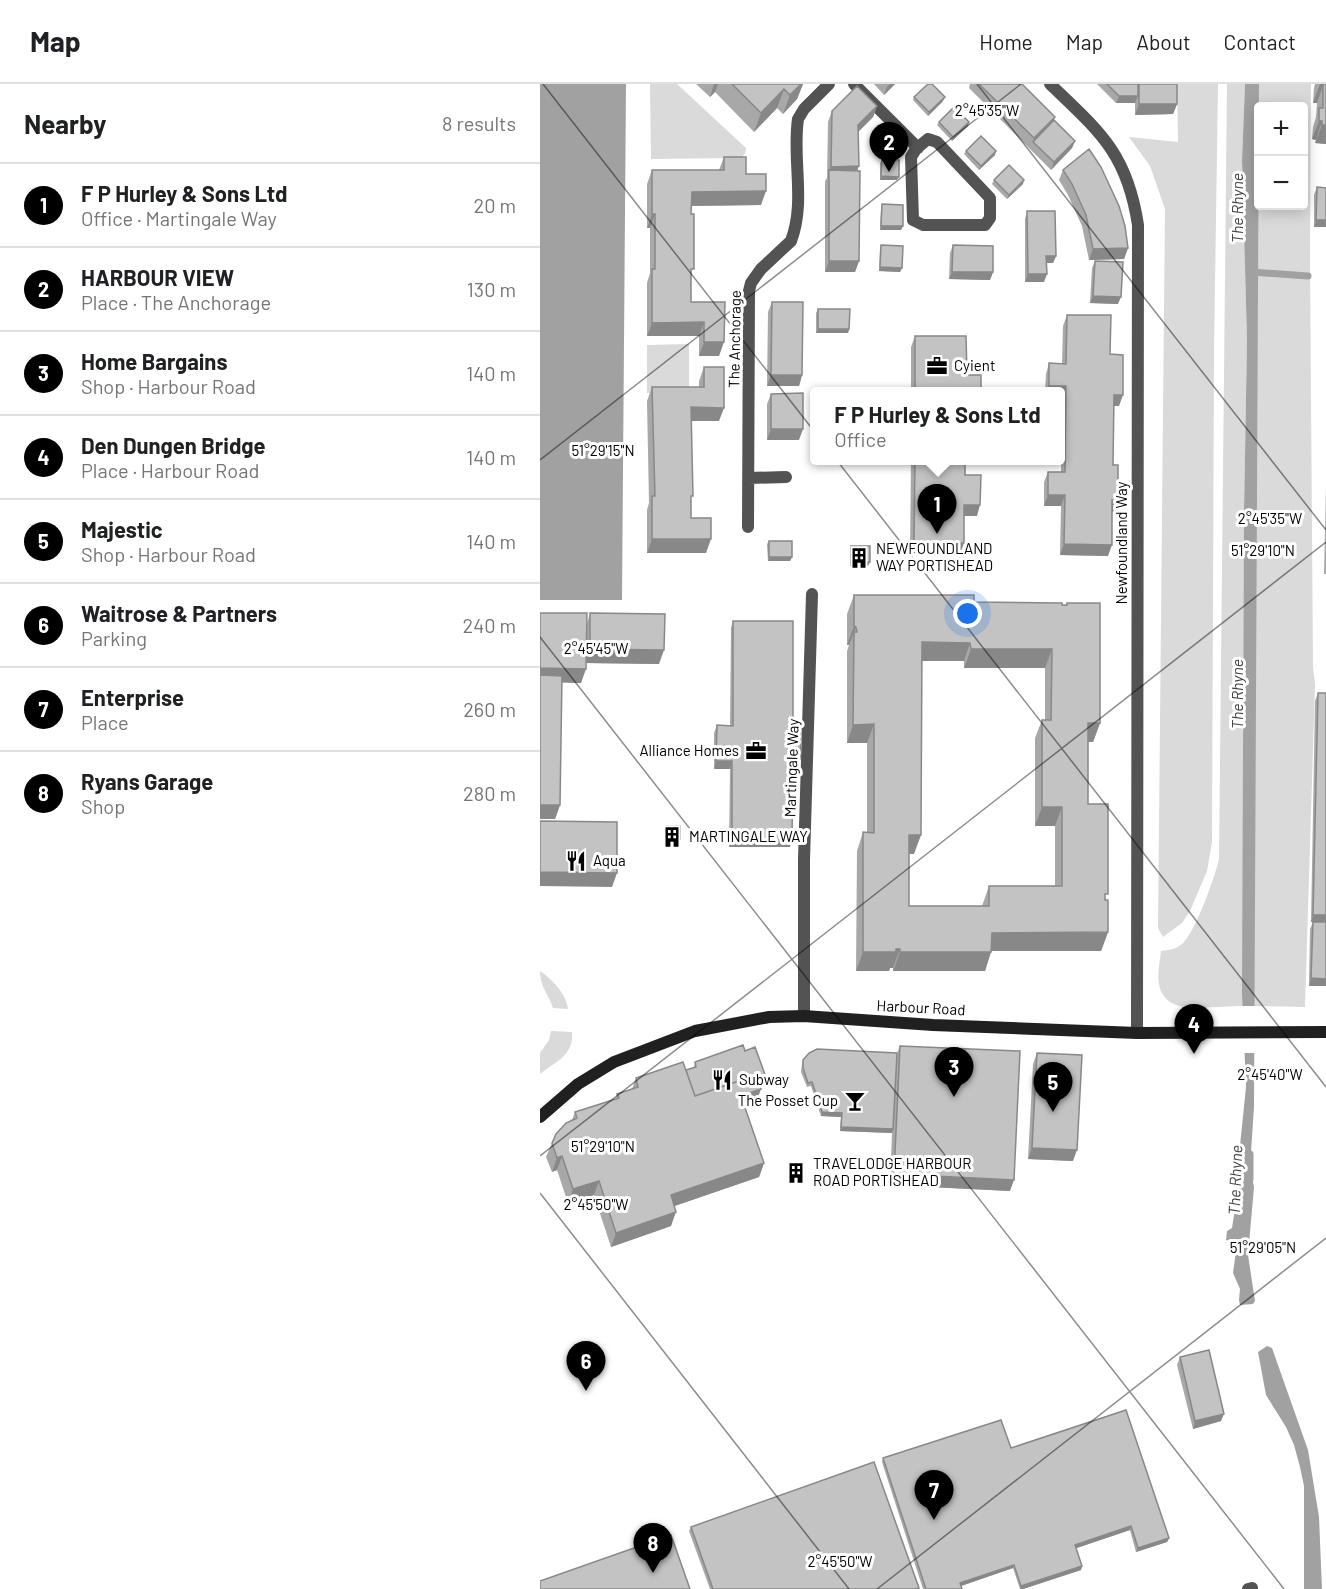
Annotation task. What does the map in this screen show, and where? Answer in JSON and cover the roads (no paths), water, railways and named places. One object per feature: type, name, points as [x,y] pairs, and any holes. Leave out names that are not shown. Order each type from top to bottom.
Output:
[{"type":"street","name":"The Anchorage","points":[[748,527],[749,291],[755,276],[791,241],[794,234],[797,209],[798,119],[804,109],[829,84]]},
{"type":"street","points":[[854,84],[918,148]]},
{"type":"street","name":"Newfoundland Way","points":[[1050,84],[1104,138],[1118,158],[1134,200],[1138,225],[1137,1033]]},
{"type":"street","points":[[928,139],[937,142],[985,191],[990,198],[989,222],[980,227],[923,225],[913,220],[910,162],[913,153],[918,148],[928,139]]},
{"type":"street","points":[[748,478],[786,477]]},
{"type":"street","name":"Martingale Way","points":[[804,1016],[804,851],[812,594]]},
{"type":"street","name":"Harbour Road","points":[[540,1117],[562,1097],[614,1062],[695,1031],[769,1017],[804,1016],[933,1025],[1137,1033],[1326,1032]]},
{"type":"waterway","points":[[1251,272],[1308,276]]},
{"type":"waterway","name":"The Rhyne","points":[[1250,1154],[1250,1179]]},
{"type":"place","name":"HARBOUR VIEW","points":[[889,172]]},
{"type":"place","name":"Cyient","points":[[937,366]]},
{"type":"place","name":"F P Hurley & Sons Ltd","points":[[937,534]]},
{"type":"place","name":"NEWFOUNDLAND WAY PORTISHEAD","points":[[859,558]]},
{"type":"place","name":"Alliance Homes","points":[[756,751]]},
{"type":"place","name":"MARTINGALE WAY","points":[[672,837]]},
{"type":"place","name":"Aqua","points":[[576,861]]},
{"type":"place","name":"Den Dungen Bridge","points":[[1194,1054]]},
{"type":"place","name":"Subway","points":[[722,1080]]},
{"type":"place","name":"Home Bargains","points":[[954,1097]]},
{"type":"place","name":"The Posset Cup","points":[[855,1101]]},
{"type":"place","name":"Majestic","points":[[1053,1112]]},
{"type":"place","name":"TRAVELODGE HARBOUR ROAD PORTISHEAD","points":[[796,1173]]},
{"type":"place","name":"Waitrose & Partners","points":[[586,1391]]},
{"type":"place","name":"Enterprise","points":[[934,1520]]},
{"type":"place","name":"Ryans Garage","points":[[653,1573]]}]
